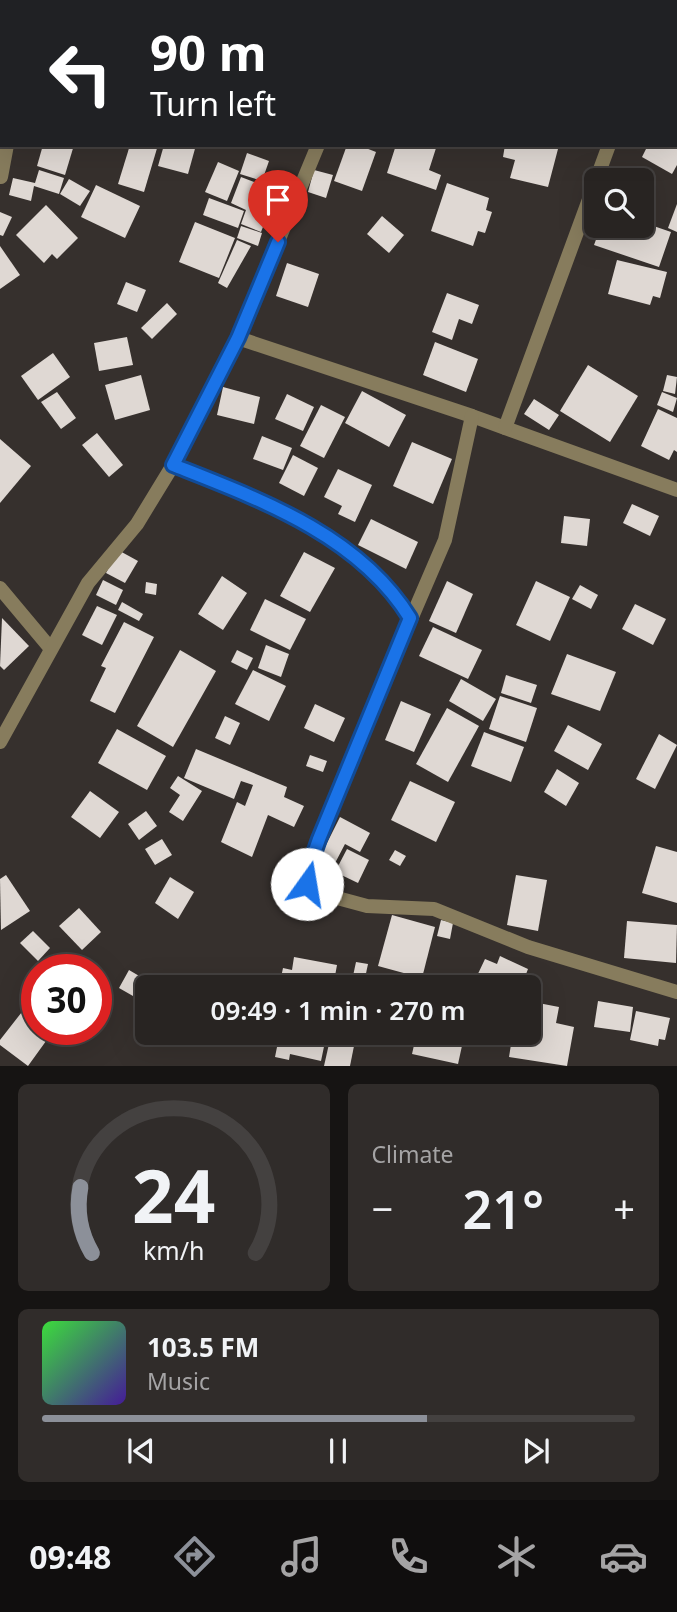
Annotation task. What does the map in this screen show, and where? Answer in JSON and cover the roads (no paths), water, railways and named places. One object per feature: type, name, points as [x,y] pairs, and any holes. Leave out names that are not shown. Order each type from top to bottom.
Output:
[{"type":"street","points":[[1,177],[7,147]]},
{"type":"street","points":[[0,741],[88,583],[137,524],[173,465],[238,338],[317,147]]},
{"type":"street","points":[[505,428],[608,147]]},
{"type":"street","points":[[238,338],[472,416],[677,490]]},
{"type":"street","points":[[472,416],[445,540],[410,618],[315,850],[307,884],[331,898],[367,906],[434,909],[528,947],[677,992]]},
{"type":"street","points":[[173,465],[263,500],[334,542],[373,571],[395,594],[410,618]]},
{"type":"street","points":[[0,588],[51,649]]}]
